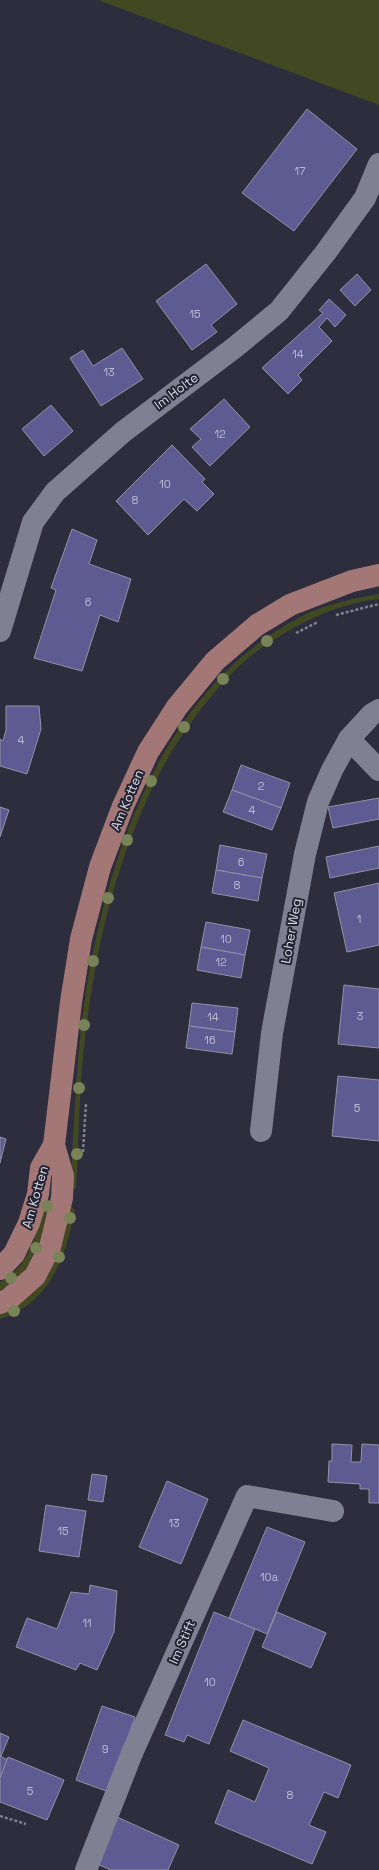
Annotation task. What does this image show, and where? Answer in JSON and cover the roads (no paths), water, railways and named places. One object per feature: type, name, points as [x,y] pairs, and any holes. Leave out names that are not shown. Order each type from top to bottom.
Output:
[{"type":"main road","name":"Am Kotten","points":[[0,1302],[9,1299],[35,1276],[50,1247],[62,1198],[63,1176],[54,1145],[70,1002],[82,939],[100,867],[123,806],[148,752],[177,707],[215,660],[257,625],[290,605],[352,581],[379,576]]},
{"type":"main road","name":"Am Kotten","points":[[0,1269],[14,1254],[29,1223],[38,1194],[41,1168],[54,1145]]},
{"type":"street","name":"Im Holte","points":[[0,631],[33,522],[54,492],[123,432],[234,348],[278,311],[326,252],[372,200],[379,164]]},
{"type":"street","name":"Loher Weg","points":[[261,1130],[272,1033],[305,854],[318,802],[332,770],[349,739],[372,714],[379,710]]},
{"type":"street","points":[[349,739],[379,770]]},
{"type":"street","name":"Im Stift","points":[[86,1870],[132,1753],[247,1496],[333,1511]]}]
